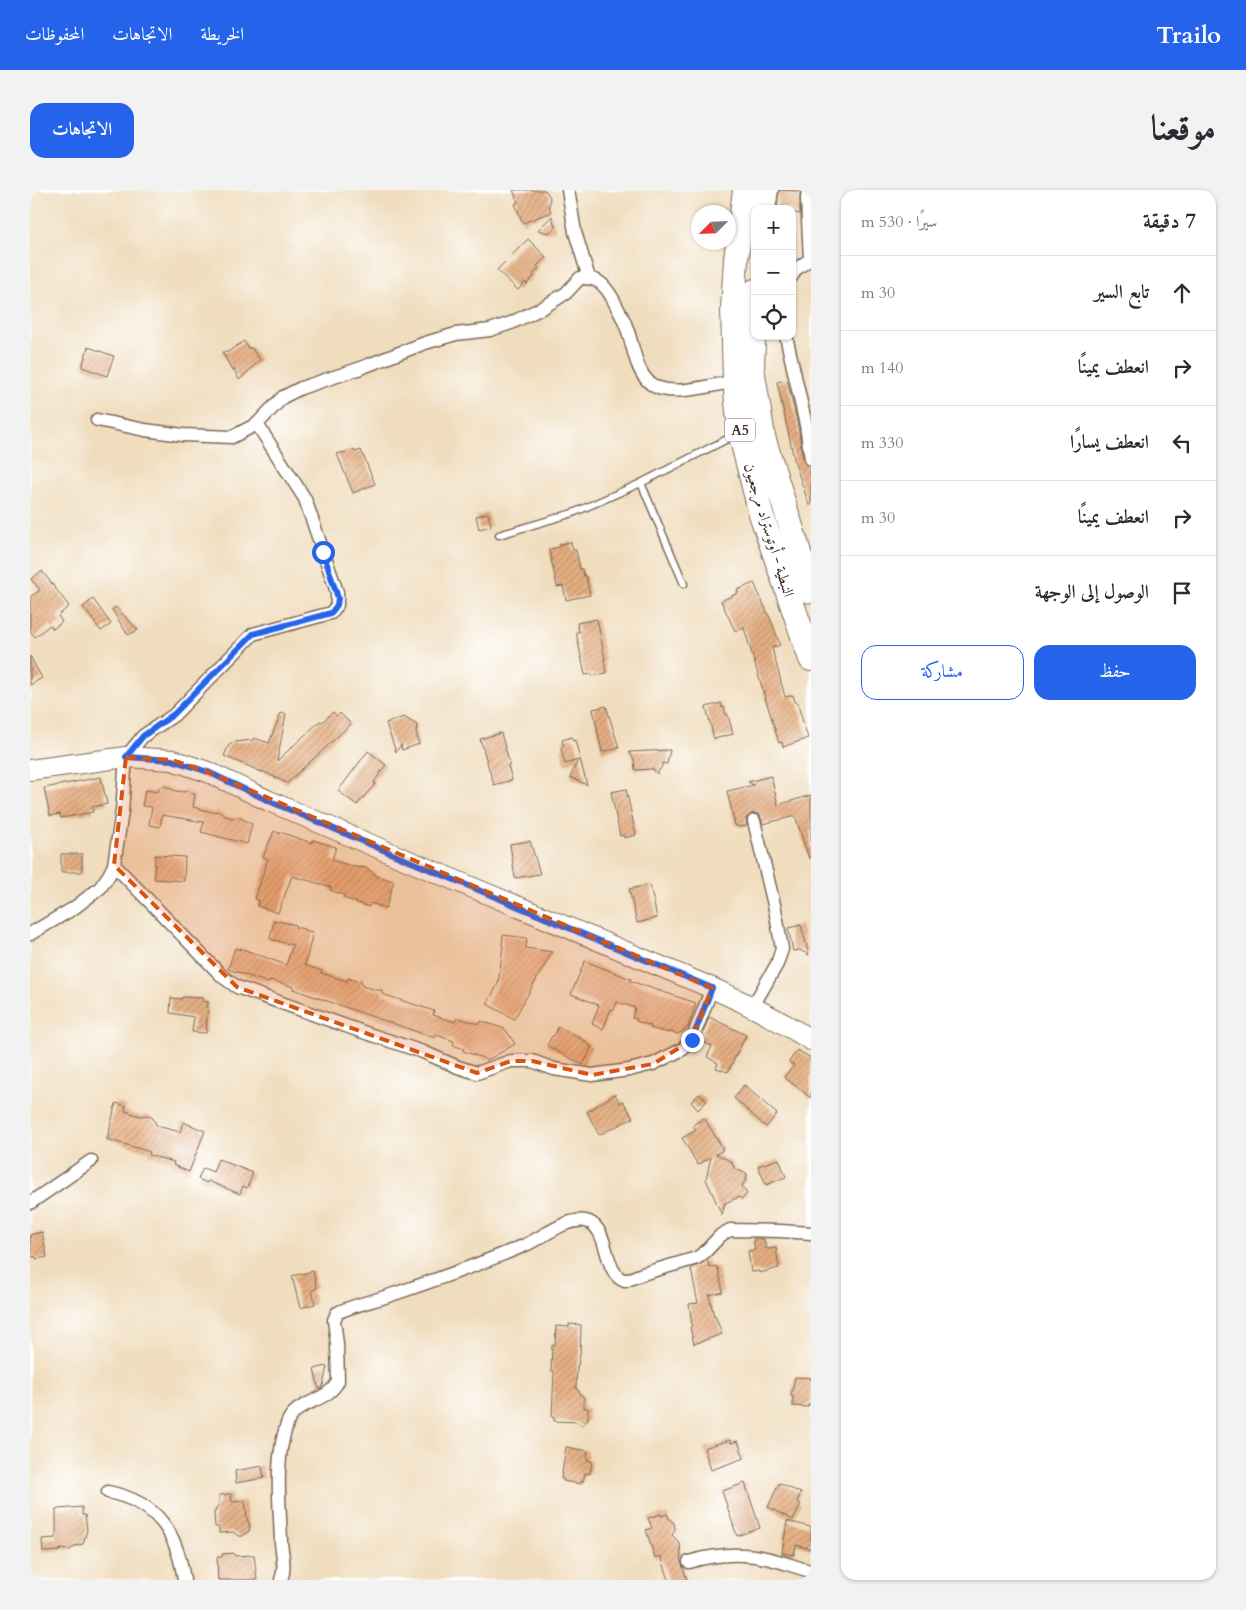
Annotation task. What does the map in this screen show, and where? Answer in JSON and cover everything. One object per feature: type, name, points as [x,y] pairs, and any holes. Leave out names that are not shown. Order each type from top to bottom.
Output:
[{"type":"highway","name":"النبطية - أوتوستراد مرجعيون","points":[[745,190],[733,309],[735,381],[740,432],[761,514],[811,659]]},
{"type":"highway","points":[[764,205],[766,190]]},
{"type":"highway","name":"النبطية - أوتوستراد مرجعيون","points":[[755,295],[752,368],[763,436],[811,591]]},
{"type":"main road","points":[[33,774],[126,757],[172,760],[208,772],[269,801],[390,853],[753,1006],[811,1040]]},
{"type":"street","points":[[568,190],[575,232],[588,278]]},
{"type":"street","points":[[796,269],[810,260],[808,190]]},
{"type":"street","points":[[97,420],[183,436],[232,437],[257,424],[283,397],[301,388],[358,369],[425,343],[456,334],[490,330],[511,323],[544,307],[566,293],[580,278],[588,278],[605,285],[626,326],[639,368],[647,380],[655,386],[666,390],[689,390],[735,381]]},
{"type":"street","points":[[787,340],[806,425],[811,459]]},
{"type":"street","points":[[30,934],[74,908],[100,888],[114,865],[122,811],[126,757],[143,736],[174,714],[253,634],[331,613],[337,605],[337,592],[305,499],[257,424]]},
{"type":"street","points":[[753,1006],[777,964],[782,949],[775,909],[754,821]]},
{"type":"street","points":[[114,865],[223,977],[237,987],[424,1052],[477,1073],[511,1061],[532,1061],[554,1069],[592,1075],[629,1070],[653,1064],[683,1049],[692,1040],[712,988]]},
{"type":"street","points":[[30,1203],[91,1161]]},
{"type":"street","points":[[281,1580],[283,1568],[279,1463],[284,1434],[290,1415],[336,1386],[338,1381],[338,1344],[334,1320],[337,1313],[393,1295],[505,1254],[530,1243],[562,1225],[573,1222],[588,1221],[594,1225],[602,1239],[618,1279],[625,1281],[697,1258],[721,1235],[730,1230],[780,1230],[811,1233]]},
{"type":"street","points":[[108,1492],[123,1495],[140,1502],[156,1514],[175,1543],[181,1561],[184,1580]]},
{"type":"street","points":[[689,1562],[719,1554],[734,1554],[770,1559],[811,1571]]},
{"type":"lane","points":[[499,535],[573,513],[641,483],[740,432]]},
{"type":"lane","points":[[641,483],[684,584]]},
{"type":"highlighted area","points":[[126,757],[172,760],[208,772],[712,988],[692,1040],[653,1064],[592,1075],[532,1061],[511,1061],[477,1073],[237,987],[114,865]]},
{"type":"building","points":[[513,190],[545,190],[550,197],[549,206],[551,212],[523,223],[515,204],[518,203]]},
{"type":"building","points":[[779,190],[800,191],[800,214],[796,213],[796,205],[777,205]]},
{"type":"building","points":[[552,216],[554,230],[548,233],[538,230]]},
{"type":"building","points":[[528,239],[546,257],[537,266],[539,268],[533,274],[534,276],[518,290],[497,270]]},
{"type":"building","points":[[244,341],[260,360],[239,380],[222,352],[228,352]]},
{"type":"building","points":[[88,347],[114,356],[107,376],[82,367]]},
{"type":"building","points":[[787,380],[798,426],[803,460],[809,467],[811,477],[811,505],[809,505],[795,463],[777,382]]},
{"type":"building","points":[[354,450],[355,452],[361,450],[375,484],[353,493],[337,454]]},
{"type":"building","points":[[488,513],[491,526],[479,529],[476,516]]},
{"type":"building","points":[[571,542],[573,550],[576,550],[580,569],[582,569],[584,576],[586,576],[590,595],[566,600],[563,586],[557,587],[549,549]]},
{"type":"building","points":[[42,571],[69,606],[58,616],[62,622],[53,629],[50,625],[35,637],[30,631],[30,597],[40,590],[31,579]]},
{"type":"building","points":[[754,583],[780,645],[772,648],[785,697],[793,695],[795,702],[797,702],[808,738],[783,747],[782,742],[779,743],[744,628],[735,631],[721,601],[738,593],[737,590]]},
{"type":"building","points":[[93,599],[111,624],[101,631],[83,607]]},
{"type":"building","points":[[116,607],[138,630],[128,635],[112,610]]},
{"type":"building","points":[[597,619],[606,673],[592,676],[592,674],[585,675],[576,632],[579,632],[577,623]]},
{"type":"building","points":[[30,656],[42,678],[30,685]]},
{"type":"building","points":[[721,703],[726,715],[728,715],[733,734],[714,739],[706,707]]},
{"type":"building","points":[[606,706],[619,748],[602,752],[593,709]]},
{"type":"building","points":[[333,712],[337,716],[340,713],[351,724],[287,783],[224,756],[229,745],[234,742],[253,740],[254,738],[269,743],[281,713],[286,714],[277,761],[320,721],[322,722]]},
{"type":"building","points":[[404,717],[417,725],[416,732],[419,744],[402,750],[401,745],[396,752],[386,723]]},
{"type":"building","points":[[501,733],[512,780],[494,785],[480,739]]},
{"type":"building","points":[[572,737],[573,741],[575,740],[587,785],[570,777],[578,760],[565,764],[561,748],[564,747],[562,740]]},
{"type":"building","points":[[670,750],[667,764],[662,763],[657,774],[653,769],[635,770],[634,759],[629,752]]},
{"type":"building","points":[[368,751],[386,765],[374,782],[376,783],[357,805],[338,791]]},
{"type":"building","points":[[771,776],[778,805],[811,795],[811,858],[809,858],[795,816],[763,824],[760,815],[753,813],[746,818],[747,826],[740,827],[735,825],[727,791],[754,785],[748,782]]},
{"type":"building","points":[[101,777],[107,804],[92,807],[93,812],[61,818],[60,814],[50,816],[44,788]]},
{"type":"building","points":[[165,786],[176,791],[184,792],[188,790],[190,793],[195,794],[193,807],[212,812],[218,811],[225,816],[233,818],[239,817],[252,824],[247,844],[201,832],[204,822],[162,815],[160,827],[149,825],[152,807],[142,806],[145,790],[158,792],[159,787]]},
{"type":"building","points":[[626,789],[636,835],[624,838],[624,835],[620,836],[611,792]]},
{"type":"building","points":[[274,831],[312,843],[313,840],[336,847],[332,860],[354,867],[367,868],[377,876],[394,881],[386,908],[370,903],[369,907],[343,898],[344,895],[330,890],[331,887],[292,876],[278,913],[257,906],[259,900],[255,899],[268,859],[263,857]]},
{"type":"building","points":[[530,841],[540,874],[515,878],[510,844]]},
{"type":"building","points":[[61,854],[82,854],[82,872],[61,872]]},
{"type":"building","points":[[155,855],[185,857],[184,881],[154,879]]},
{"type":"building","points":[[650,885],[657,918],[637,923],[629,889]]},
{"type":"building","points":[[274,920],[296,925],[295,927],[313,932],[305,965],[322,971],[321,973],[347,981],[348,978],[356,981],[361,980],[362,986],[382,990],[382,994],[434,1011],[433,1015],[455,1022],[457,1018],[480,1024],[481,1021],[505,1029],[515,1044],[486,1061],[453,1045],[454,1041],[436,1035],[435,1038],[304,993],[293,989],[294,987],[270,980],[269,983],[228,969],[235,948],[240,950],[240,948],[286,965],[293,945],[270,939]]},
{"type":"building","points":[[801,925],[809,955],[800,950],[793,951],[788,928]]},
{"type":"building","points":[[503,935],[527,938],[526,948],[552,952],[514,1019],[487,1004],[498,984]]},
{"type":"building","points":[[585,961],[631,979],[630,981],[696,1003],[688,1027],[678,1034],[650,1028],[651,1026],[632,1018],[635,1008],[617,1002],[614,1010],[611,1009],[603,1029],[592,1024],[599,1005],[571,994]]},
{"type":"building","points":[[182,997],[203,998],[203,1001],[208,1002],[206,1033],[192,1032],[194,1017],[170,1013],[171,998],[182,999]]},
{"type":"building","points":[[709,1017],[746,1035],[728,1072],[716,1068],[718,1063],[707,1057],[712,1046],[700,1041]]},
{"type":"building","points":[[558,1027],[589,1043],[588,1045],[592,1047],[583,1065],[547,1046]]},
{"type":"building","points":[[797,1050],[811,1058],[811,1098],[784,1077],[794,1065],[789,1062]]},
{"type":"building","points":[[744,1085],[777,1114],[766,1127],[734,1098]]},
{"type":"building","points":[[615,1094],[620,1103],[623,1101],[633,1118],[599,1135],[587,1112]]},
{"type":"building","points":[[699,1094],[707,1101],[698,1110],[691,1102]]},
{"type":"building","points":[[116,1103],[126,1106],[125,1111],[140,1116],[147,1115],[152,1117],[157,1126],[180,1132],[183,1122],[205,1131],[189,1172],[173,1165],[174,1162],[149,1155],[150,1152],[107,1139]]},
{"type":"building","points":[[704,1118],[722,1147],[722,1151],[716,1154],[732,1162],[734,1168],[747,1174],[742,1186],[747,1194],[742,1199],[739,1197],[725,1203],[722,1215],[706,1179],[711,1157],[698,1165],[682,1138],[696,1130],[693,1125]]},
{"type":"building","points":[[218,1159],[253,1173],[247,1188],[243,1186],[240,1194],[198,1179],[203,1168],[213,1172]]},
{"type":"building","points":[[779,1159],[786,1177],[766,1185],[758,1166]]},
{"type":"building","points":[[42,1232],[47,1257],[36,1259],[35,1256],[30,1258],[30,1235]]},
{"type":"building","points":[[753,1239],[764,1239],[767,1249],[776,1248],[779,1268],[759,1273],[759,1271],[751,1272],[748,1251],[755,1250]]},
{"type":"building","points":[[708,1260],[709,1267],[715,1266],[718,1268],[723,1292],[709,1295],[714,1316],[722,1334],[694,1344],[690,1327],[692,1326],[689,1304],[698,1303],[691,1269]]},
{"type":"building","points":[[313,1271],[317,1288],[312,1290],[315,1304],[300,1308],[292,1276]]},
{"type":"building","points":[[569,1324],[581,1325],[580,1357],[577,1366],[576,1388],[584,1398],[584,1408],[588,1408],[588,1420],[581,1426],[577,1422],[554,1421],[552,1417],[554,1371],[551,1371],[552,1345],[555,1345],[556,1326],[569,1327]]},
{"type":"building","points":[[327,1366],[323,1386],[319,1389],[314,1369]]},
{"type":"building","points":[[795,1377],[811,1378],[811,1404],[808,1404],[808,1407],[793,1406],[793,1396],[791,1396]]},
{"type":"building","points":[[730,1440],[731,1443],[738,1441],[744,1458],[711,1470],[704,1448]]},
{"type":"building","points":[[566,1447],[588,1451],[587,1460],[592,1461],[590,1474],[585,1473],[581,1484],[561,1479]]},
{"type":"building","points":[[262,1466],[264,1478],[236,1483],[235,1471]]},
{"type":"building","points":[[745,1483],[760,1528],[737,1536],[722,1491]]},
{"type":"building","points":[[779,1483],[801,1493],[797,1502],[801,1504],[793,1520],[768,1507]]},
{"type":"building","points":[[231,1494],[232,1502],[245,1501],[250,1527],[249,1531],[243,1536],[233,1532],[219,1533],[219,1527],[215,1527],[214,1513],[219,1503],[219,1495]]},
{"type":"building","points":[[82,1507],[82,1515],[85,1515],[87,1530],[83,1544],[75,1546],[70,1550],[60,1549],[60,1551],[43,1552],[42,1539],[56,1538],[56,1510]]},
{"type":"building","points":[[661,1514],[661,1516],[667,1514],[674,1523],[675,1529],[672,1535],[680,1543],[680,1558],[687,1580],[669,1580],[661,1556],[655,1558],[646,1530],[652,1528],[648,1518]]},
{"type":"building","points":[[787,1521],[811,1527],[811,1549],[796,1545],[794,1555],[782,1553]]},
{"type":"building","points":[[234,1553],[234,1556],[254,1555],[257,1580],[218,1580],[217,1557],[222,1557],[222,1554]]},
{"type":"route","points":[[323,552],[338,598],[337,605],[331,613],[253,634],[174,714],[143,736],[126,757],[172,760],[208,772],[269,801],[390,853],[712,988],[692,1040]]}]
